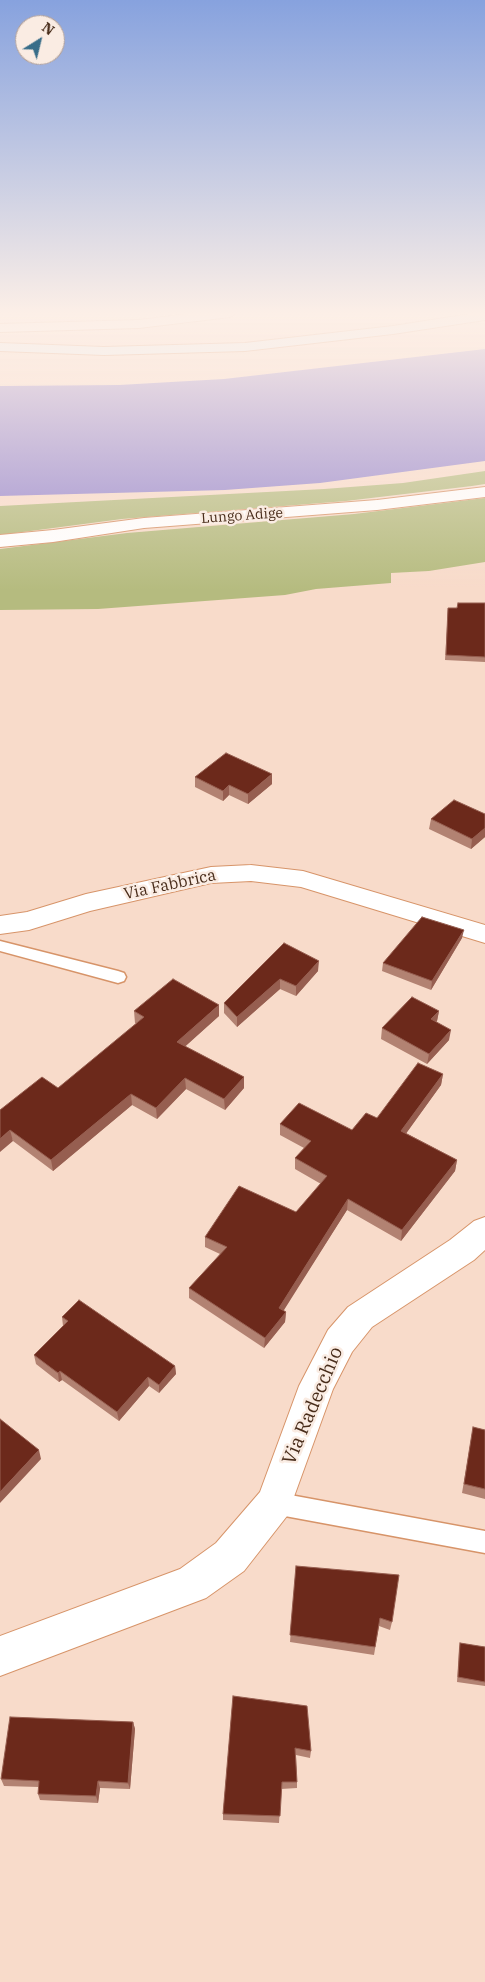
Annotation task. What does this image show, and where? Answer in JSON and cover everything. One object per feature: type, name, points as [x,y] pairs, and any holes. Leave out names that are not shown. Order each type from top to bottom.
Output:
[{"type":"street","name":"Lungo Adige","points":[[0,541],[144,524],[377,505],[485,492]]},
{"type":"street","name":"Via Fabbrica","points":[[0,925],[29,921],[86,903],[211,875],[251,873],[303,879],[485,934]]},
{"type":"street","name":"Via Radecchio","points":[[0,1656],[192,1584],[230,1556],[274,1503],[317,1386],[340,1341],[360,1317],[462,1250],[485,1230]]},
{"type":"lane","points":[[0,946],[118,977]]},
{"type":"lane","points":[[274,1503],[485,1542]]},
{"type":"green space","points":[[485,471],[485,484],[472,486],[346,501],[122,519],[0,535],[0,506],[324,489],[403,483]]},
{"type":"green space","points":[[485,498],[485,562],[429,571],[391,573],[391,583],[316,589],[285,595],[98,609],[0,610],[0,549],[127,533],[354,514]]},
{"type":"shaded area","points":[[0,405],[485,405],[485,461],[320,483],[225,490],[0,496]]},
{"type":"building","points":[[458,603],[485,603],[485,657],[446,655],[448,608],[457,608]]},
{"type":"building","points":[[226,753],[272,774],[248,794],[229,785],[223,791],[195,777]]},
{"type":"building","points":[[454,800],[485,814],[485,828],[472,839],[431,819]]},
{"type":"building","points":[[422,917],[464,930],[432,981],[383,963]]},
{"type":"building","points":[[284,943],[319,961],[296,986],[280,979],[237,1017],[224,1003]]},
{"type":"building","points":[[173,979],[219,1005],[177,1042],[244,1077],[224,1099],[185,1078],[156,1108],[131,1094],[51,1160],[10,1130],[0,1139],[0,1110],[42,1077],[58,1088],[144,1017],[134,1011]]},
{"type":"building","points":[[412,997],[439,1011],[431,1019],[451,1030],[429,1054],[382,1028]]},
{"type":"building","points":[[418,1063],[443,1074],[401,1131],[457,1160],[402,1230],[348,1199],[279,1308],[286,1312],[265,1338],[189,1288],[227,1247],[205,1237],[239,1186],[296,1212],[327,1176],[295,1158],[311,1141],[280,1124],[299,1103],[352,1130],[366,1113],[377,1118]]},
{"type":"building","points":[[79,1300],[175,1366],[159,1385],[148,1377],[117,1412],[60,1371],[58,1373],[34,1355],[68,1321],[62,1317]]},
{"type":"building","points":[[0,1419],[39,1450],[0,1492]]},
{"type":"building","points":[[473,1427],[485,1430],[485,1489],[464,1484]]},
{"type":"building","points":[[296,1566],[399,1575],[392,1622],[380,1618],[375,1647],[290,1635]]},
{"type":"building","points":[[460,1643],[485,1647],[485,1682],[458,1677]]},
{"type":"building","points":[[233,1696],[307,1706],[311,1751],[295,1748],[297,1782],[282,1782],[280,1816],[223,1814]]},
{"type":"building","points":[[10,1717],[133,1722],[128,1783],[98,1781],[96,1796],[38,1794],[39,1781],[1,1779]]}]
